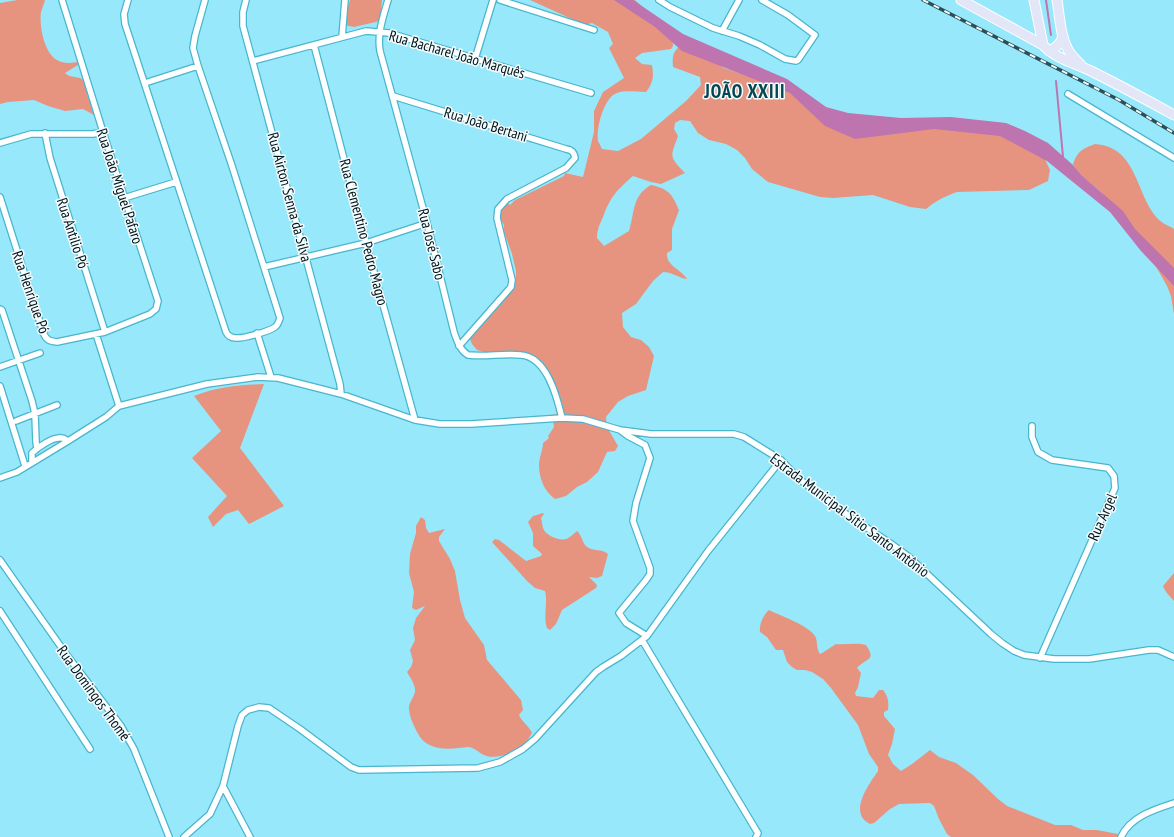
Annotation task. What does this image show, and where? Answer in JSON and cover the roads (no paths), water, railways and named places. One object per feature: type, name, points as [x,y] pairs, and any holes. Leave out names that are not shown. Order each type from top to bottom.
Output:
[{"type":"main road","points":[[961,0],[1074,65],[1083,67],[1174,115]]},
{"type":"main road","points":[[1034,0],[1050,51]]},
{"type":"main road","points":[[1057,0],[1063,36],[1069,52],[1083,67]]},
{"type":"main road","points":[[1050,51],[1062,42],[1063,36]]},
{"type":"street","name":"Rua João Miguel Pafaro","points":[[62,0],[158,301],[156,309],[150,314],[105,332],[96,334]]},
{"type":"street","points":[[128,0],[124,19],[227,335],[235,338],[275,327],[280,318],[193,48],[205,0]]},
{"type":"street","name":"Rua Airton Senna da Silva","points":[[246,0],[243,12],[243,26],[340,384],[341,394]]},
{"type":"street","points":[[342,37],[345,0]]},
{"type":"street","name":"Rua José Sabo","points":[[388,0],[379,32],[378,42],[427,223],[454,332],[459,346]]},
{"type":"street","points":[[476,59],[493,0]]},
{"type":"street","points":[[500,0],[594,30]]},
{"type":"street","points":[[659,0],[713,28],[760,45],[785,59],[793,62],[798,60],[814,35],[788,15],[762,0]]},
{"type":"street","points":[[722,31],[739,0]]},
{"type":"street","name":"Rua Bacharel João Marquês","points":[[253,61],[366,31],[379,32],[389,33],[591,93]]},
{"type":"street","name":"Rua Clementino Pedro Magro","points":[[314,44],[366,243],[416,420]]},
{"type":"street","points":[[145,83],[198,66]]},
{"type":"street","points":[[1068,94],[1174,158]]},
{"type":"street","name":"Rua João Bertani","points":[[393,96],[566,149],[573,152],[575,158],[566,168],[507,199],[498,209],[497,218],[512,280],[511,287],[459,346]]},
{"type":"street","points":[[0,143],[31,134],[93,134],[103,132]]},
{"type":"street","name":"Rua Antilio Pó","points":[[44,133],[50,158],[105,332]]},
{"type":"street","points":[[124,198],[176,182]]},
{"type":"street","name":"Rua Henrique Pó","points":[[0,197],[46,339],[57,342],[96,334]]},
{"type":"street","points":[[264,267],[366,243],[427,223]]},
{"type":"street","points":[[0,309],[2,310],[20,360],[35,414],[37,448]]},
{"type":"street","points":[[256,333],[271,377]]},
{"type":"street","points":[[96,334],[119,406]]},
{"type":"street","points":[[459,346],[468,355],[522,354],[535,360],[542,367],[555,392],[562,418]]},
{"type":"street","points":[[0,367],[40,353]]},
{"type":"street","points":[[0,478],[17,472],[106,417],[119,406],[144,401],[168,393],[207,384],[258,377],[271,377],[341,394],[416,420],[440,424],[471,424],[562,418],[583,419],[620,430],[645,445],[650,458],[636,503],[633,522],[650,568],[650,574],[619,613],[626,623],[644,638],[758,833],[756,837]]},
{"type":"street","points":[[0,386],[25,466]]},
{"type":"street","points":[[16,421],[57,405]]},
{"type":"street","name":"Rua Argel","points":[[1032,426],[1032,437],[1038,452],[1052,460],[1108,468],[1114,476],[1115,488],[1040,658]]},
{"type":"street","name":"Estrada Municipal Sítio Santo Antônio","points":[[620,430],[651,434],[734,434],[744,437],[780,460],[798,478],[837,508],[909,557],[1002,643],[1014,651],[1024,655],[1040,658],[1089,659],[1149,650],[1165,652],[1174,657]]},
{"type":"street","points":[[32,462],[32,453],[37,448],[57,438],[62,437],[68,441]]},
{"type":"street","points":[[184,837],[210,814],[223,786],[242,715],[248,710],[259,707],[269,708],[300,728],[351,767],[359,770],[470,768],[489,766],[500,762],[523,749],[596,672],[622,656],[644,638],[708,551],[780,460]]},
{"type":"street","name":"Rua Domingos Thomé","points":[[0,560],[66,654],[121,726],[134,749],[169,837]]},
{"type":"street","points":[[0,611],[90,749]]},
{"type":"street","points":[[223,786],[250,837]]},
{"type":"street","points":[[1122,837],[1128,826],[1136,818],[1174,803]]},
{"type":"waterway","points":[[1046,0],[1051,35]]},
{"type":"waterway","points":[[1056,81],[1063,157]]},
{"type":"railway","points":[[923,0],[1119,100],[1174,133]]},
{"type":"district","name":"JOÃO XXIII","points":[[745,91]]}]
